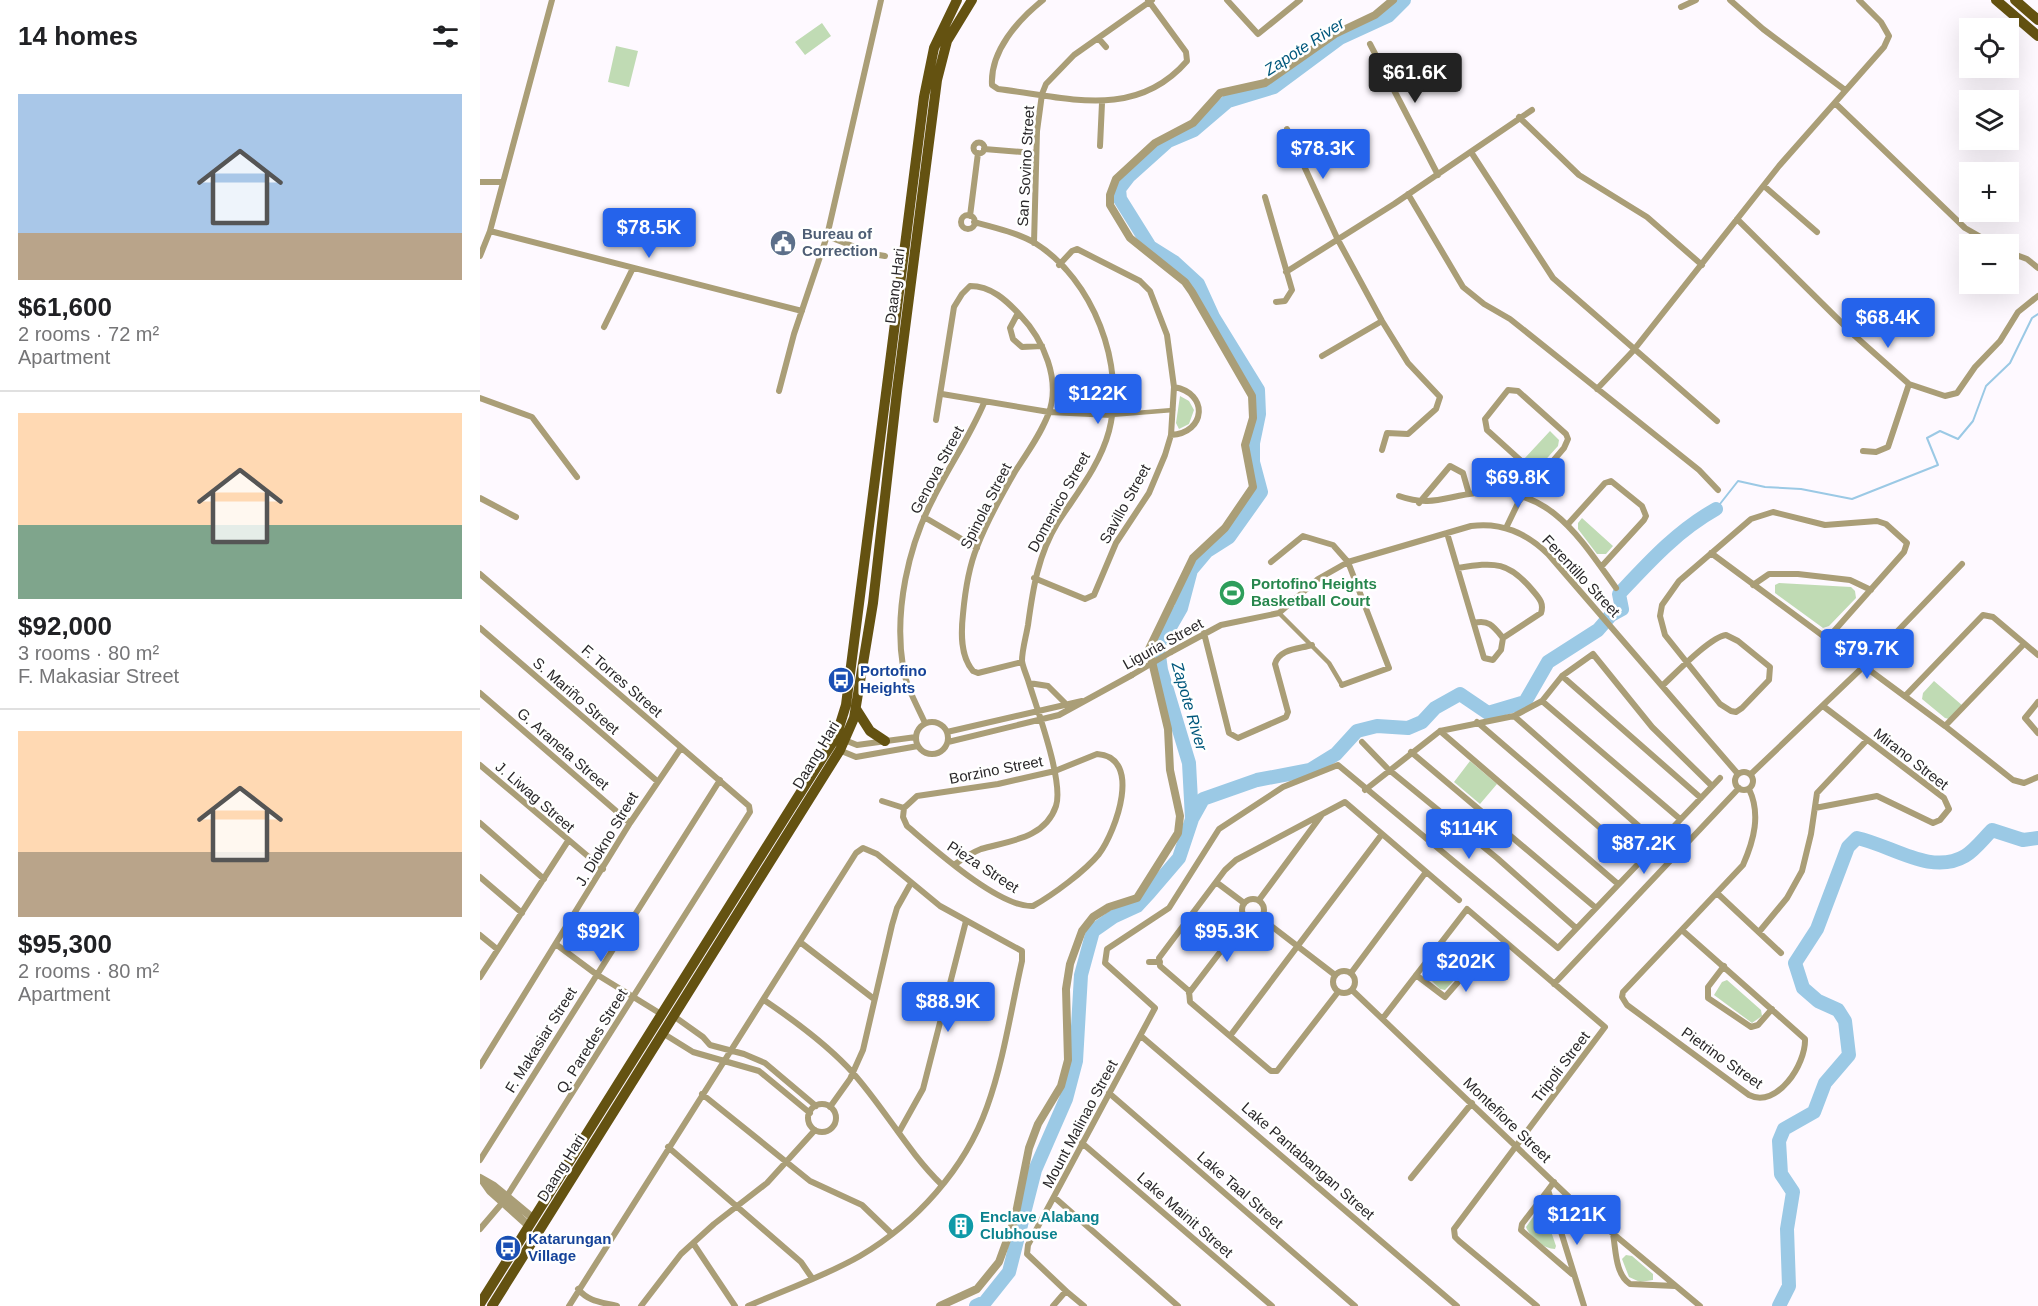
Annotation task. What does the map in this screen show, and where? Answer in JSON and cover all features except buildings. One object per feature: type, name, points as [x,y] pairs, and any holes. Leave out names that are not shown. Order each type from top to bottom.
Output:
[{"type":"main road","name":"Daang Hari","points":[[492,1306],[675,1017],[856,709],[873,603],[892,390],[924,97],[934,48],[957,0]]},
{"type":"main road","name":"Daang Hari","points":[[480,1304],[661,1014],[837,744],[846,705],[937,80],[947,41],[972,0]]},
{"type":"main road","points":[[1996,0],[2038,36]]},
{"type":"main road","points":[[2016,0],[2038,20]]},
{"type":"main road","points":[[856,709],[870,731],[885,741]]},
{"type":"street","points":[[480,256],[490,231],[552,0]]},
{"type":"street","points":[[779,392],[802,310],[827,236],[881,0]]},
{"type":"street","points":[[1043,0],[1024,16],[1005,42],[992,83],[998,89],[1102,103],[1122,100],[1151,89],[1187,61],[1188,57],[1183,48],[1150,1]]},
{"type":"street","points":[[1227,0],[1258,34],[1300,0]]},
{"type":"street","points":[[940,1306],[977,1289],[999,1262],[1015,1218],[1029,1148],[1038,1124],[1061,1086],[1068,1060],[1066,989],[1070,964],[1082,931],[1093,917],[1108,908],[1137,898],[1178,833],[1180,816],[1170,770],[1168,729],[1149,649],[1193,558],[1225,528],[1253,487],[1245,445],[1254,407],[1248,388],[1185,282],[1130,238],[1114,213],[1110,195],[1116,179],[1132,163],[1155,143],[1192,123],[1220,93],[1264,83],[1335,34],[1375,15],[1394,0]]},
{"type":"street","points":[[1681,7],[1696,0]]},
{"type":"street","points":[[1730,0],[1763,29],[1845,90]]},
{"type":"street","points":[[1597,389],[1633,351],[1764,186],[1884,47],[1888,36],[1881,22],[1858,0]]},
{"type":"street","name":"San Sovino Street","points":[[1034,243],[1035,153],[1042,94],[1052,75],[1063,64],[1150,1]]},
{"type":"street","points":[[1099,39],[1106,47]]},
{"type":"street","points":[[1370,44],[1438,175]]},
{"type":"street","points":[[1100,146],[1102,103]]},
{"type":"street","points":[[1835,103],[1965,228],[1976,234]]},
{"type":"street","points":[[1286,272],[1438,175],[1532,110]]},
{"type":"street","points":[[1519,117],[1579,175],[1647,218],[1702,265]]},
{"type":"street","points":[[1287,129],[1338,240],[1382,321],[1408,363],[1440,397],[1436,409],[1408,434],[1387,433],[1382,450]]},
{"type":"street","points":[[970,216],[962,218],[963,227],[971,228],[974,222],[970,216],[981,151],[1035,153]]},
{"type":"street","points":[[1472,152],[1553,278],[1633,351],[1717,421]]},
{"type":"street","points":[[480,182],[503,182]]},
{"type":"street","points":[[1764,186],[1817,232]]},
{"type":"street","points":[[1408,194],[1463,287],[1484,304],[1510,319],[1700,470],[1718,490]]},
{"type":"street","points":[[1265,197],[1291,294],[1286,301],[1276,302]]},
{"type":"street","points":[[1737,219],[1855,336],[1909,384],[1945,396],[1957,393],[1975,367],[2000,341],[2018,312],[2038,296]]},
{"type":"street","name":"Domenico Street","points":[[954,865],[982,849],[1021,840],[1041,826],[1056,806],[1058,790],[1055,771],[1022,662],[1034,578],[1048,540],[1094,468],[1109,431],[1111,415],[1112,381],[1103,338],[1087,298],[1059,265],[1034,243],[974,222]]},
{"type":"street","points":[[490,231],[802,310]]},
{"type":"street","points":[[827,236],[873,254],[885,256]]},
{"type":"street","name":"Savillo Street","points":[[1034,578],[1078,597],[1090,598],[1094,595],[1116,543],[1149,493],[1171,435],[1173,410],[1174,387],[1167,335],[1146,285],[1077,249],[1072,251],[1059,265]]},
{"type":"street","points":[[2019,256],[2038,268]]},
{"type":"street","points":[[604,327],[633,268]]},
{"type":"street","points":[[936,420],[942,394],[954,307],[970,286],[987,289],[1008,302],[1042,346],[1050,372],[1049,412]]},
{"type":"street","points":[[1018,313],[1010,328],[1012,339],[1022,347],[1042,346]]},
{"type":"street","points":[[1322,356],[1382,321]]},
{"type":"street","points":[[1863,451],[1876,452],[1888,447],[1909,384]]},
{"type":"street","points":[[1171,435],[1187,432],[1193,427],[1199,413],[1195,399],[1190,393],[1174,387]]},
{"type":"street","points":[[1506,528],[1522,498],[1564,448],[1568,439],[1566,434],[1518,391],[1508,390],[1485,419],[1487,430],[1539,477]]},
{"type":"street","points":[[942,394],[984,403],[1049,412],[1111,415],[1173,410]]},
{"type":"street","points":[[480,398],[532,417],[577,477]]},
{"type":"street","name":"Genova Street","points":[[925,723],[911,693],[903,668],[901,636],[908,573],[924,517],[971,433],[984,403]]},
{"type":"street","name":"Spinola Street","points":[[1022,662],[978,673],[973,671],[965,659],[961,628],[968,578],[977,548],[1049,412]]},
{"type":"street","points":[[1419,503],[1450,466],[1463,473],[1469,494]]},
{"type":"street","points":[[1568,524],[1605,483],[1611,481],[1642,506],[1646,516],[1644,520],[1601,567]]},
{"type":"street","points":[[1399,496],[1419,503],[1469,494],[1503,492],[1553,511],[1568,524],[1616,588]]},
{"type":"street","points":[[480,498],[516,517]]},
{"type":"street","points":[[1662,686],[1686,664],[1717,638],[1726,635],[1738,641],[1767,663],[1771,676],[1742,708],[1731,711],[1720,704],[1686,664],[1665,635],[1661,625],[1662,605],[1679,581],[1751,519],[1773,512],[1825,525],[1877,521],[1887,524],[1907,543],[1906,548],[1871,590],[1827,639]]},
{"type":"street","points":[[924,517],[977,548]]},
{"type":"street","name":"Ferentillo Street","points":[[1348,562],[1482,525],[1506,528],[1535,542],[1616,631],[1738,774]]},
{"type":"street","points":[[1447,533],[1482,655],[1488,660],[1498,656],[1503,638],[1540,613],[1540,599],[1522,577],[1510,568],[1486,563],[1458,568]]},
{"type":"street","points":[[1271,562],[1303,536],[1332,545],[1348,562],[1389,668],[1342,685],[1329,663],[1279,613]]},
{"type":"street","points":[[1711,553],[1905,696],[2018,783],[2038,777]]},
{"type":"street","name":"Liguria Street","points":[[948,742],[1040,721],[1068,712],[1082,701],[1204,633],[1221,626],[1279,613],[1324,575],[1348,562]]},
{"type":"street","points":[[1751,774],[1864,666],[1962,564]]},
{"type":"street","name":"F. Torres Street","points":[[480,574],[749,806]]},
{"type":"street","points":[[1754,585],[1769,574],[1798,574],[1850,580],[1871,590]]},
{"type":"street","points":[[1905,696],[1983,615],[1994,617],[2038,655]]},
{"type":"street","points":[[1474,623],[1489,623],[1503,638]]},
{"type":"street","name":"S. Mariño Street","points":[[480,628],[657,781]]},
{"type":"street","points":[[1204,633],[1229,733],[1238,738],[1280,722],[1286,717],[1288,712],[1276,659],[1285,652],[1312,645]]},
{"type":"street","points":[[1945,726],[2024,644]]},
{"type":"street","points":[[1712,786],[1653,727],[1593,654],[1562,676],[1542,701],[1514,716],[1440,730],[1388,769],[1365,790],[1558,948],[1720,778]]},
{"type":"street","points":[[1562,676],[1701,798]]},
{"type":"street","points":[[1029,683],[1048,686],[1065,703]]},
{"type":"street","name":"G. Araneta Street","points":[[480,693],[630,823]]},
{"type":"street","name":"Liguria Street","points":[[947,732],[1037,712],[1065,703],[1082,701]]},
{"type":"street","points":[[1542,701],[1680,819]]},
{"type":"street","points":[[2038,702],[2025,718],[2038,733]]},
{"type":"street","name":"Mirano Street","points":[[1815,808],[1877,795],[1929,822],[1937,822],[1947,813],[1949,805],[1944,798],[1822,705]]},
{"type":"street","points":[[1514,716],[1658,843]]},
{"type":"street","points":[[1477,722],[1640,862]]},
{"type":"street","points":[[837,744],[856,756],[918,746],[932,754],[942,750],[948,742],[947,732],[938,723],[925,723],[918,728],[916,737],[918,746]]},
{"type":"street","points":[[1440,730],[1618,884]]},
{"type":"street","points":[[837,744],[857,745],[916,737]]},
{"type":"street","points":[[1759,932],[1787,898],[1802,871],[1816,793],[1867,740]]},
{"type":"street","points":[[1362,742],[1388,769],[1497,858],[1576,928]]},
{"type":"street","name":"J. Diokno Street","points":[[480,1066],[557,945],[630,823],[681,748]]},
{"type":"street","points":[[1411,752],[1596,908]]},
{"type":"street","name":"Borzino Street","points":[[904,808],[916,796],[998,784],[1055,771],[1097,754],[1108,755],[1116,760]]},
{"type":"street","name":"Pieza Street","points":[[904,808],[903,817],[907,826],[954,865],[1018,905],[1033,906],[1097,856],[1106,843],[1113,830],[1124,781],[1122,770],[1116,760]]},
{"type":"street","name":"J. Liwag Street","points":[[480,765],[603,869]]},
{"type":"street","name":"Mount Malinao Street","points":[[1066,1291],[1032,1261],[1027,1254],[1028,1245],[1155,1008],[1105,963],[1107,949],[1169,908],[1219,829],[1283,787],[1338,765],[1365,790]]},
{"type":"street","points":[[1739,788],[1735,781],[1738,774],[1742,771],[1751,774]]},
{"type":"street","points":[[1749,789],[1754,783],[1751,774]]},
{"type":"street","name":"F. Makasiar Street","points":[[480,1160],[720,780]]},
{"type":"street","points":[[1739,788],[1749,789]]},
{"type":"street","points":[[1383,1018],[1467,909],[1554,984],[1739,788]]},
{"type":"street","points":[[1683,931],[1743,865],[1752,843],[1756,814],[1749,789]]},
{"type":"street","points":[[882,801],[904,808]]},
{"type":"street","points":[[1338,992],[1277,1071],[1271,1071],[1190,1002],[1189,993],[1160,966],[1159,958],[1216,882],[1236,860],[1345,802],[1458,900]]},
{"type":"street","name":"Q. Paredes Street","points":[[480,1230],[505,1199],[747,819],[749,806]]},
{"type":"street","points":[[1259,900],[1323,814]]},
{"type":"street","points":[[480,823],[544,879]]},
{"type":"street","points":[[1306,823],[1312,829]]},
{"type":"street","points":[[1230,1036],[1382,834]]},
{"type":"street","points":[[480,977],[568,841]]},
{"type":"street","points":[[569,1306],[728,1051],[764,1000],[856,853],[863,848],[877,854],[940,906],[1022,951],[1022,961],[987,1109],[979,1128],[942,1185],[929,1201],[892,1234],[859,1256],[748,1306]]},
{"type":"street","points":[[1351,973],[1426,872]]},
{"type":"street","points":[[480,877],[522,914]]},
{"type":"street","points":[[1216,882],[1244,903]]},
{"type":"street","points":[[830,1107],[853,1073],[863,1050],[897,908],[911,883]]},
{"type":"street","points":[[1718,894],[1781,953]]},
{"type":"street","points":[[1250,899],[1259,900],[1264,907],[1261,918],[1255,921],[1246,918],[1241,910],[1244,903],[1250,899]]},
{"type":"street","points":[[1189,993],[1246,918]]},
{"type":"street","points":[[1261,918],[1335,975]]},
{"type":"street","points":[[899,1132],[923,1089],[966,921]]},
{"type":"street","name":"Pietrino Street","points":[[1683,931],[1799,1033],[1805,1042],[1796,1067],[1786,1083],[1773,1095],[1762,1100],[1749,1095],[1627,1005],[1622,997],[1623,992],[1683,931]]},
{"type":"street","points":[[480,935],[497,950]]},
{"type":"street","points":[[800,942],[874,999]]},
{"type":"street","points":[[557,945],[596,974],[661,1014]]},
{"type":"street","points":[[1416,975],[1441,997],[1445,997],[1465,974],[1463,967],[1439,946]]},
{"type":"street","points":[[1149,962],[1160,962]]},
{"type":"street","points":[[1724,966],[1708,987],[1708,998],[1751,1027],[1758,1025],[1772,1009]]},
{"type":"street","points":[[1335,975],[1344,971],[1351,973]]},
{"type":"street","points":[[1335,975],[1333,986],[1338,992],[1345,994],[1352,990],[1355,983],[1351,973]]},
{"type":"street","name":"Tripoli Street","points":[[1537,1306],[1455,1237],[1454,1229],[1605,1027],[1554,984]]},
{"type":"street","name":"Montefiore Street","points":[[1352,990],[1554,1182],[1700,1306]]},
{"type":"street","points":[[764,1000],[803,1029],[853,1073],[899,1132],[917,1160],[942,1185]]},
{"type":"street","points":[[675,1017],[703,1037],[710,1045],[744,1054],[765,1063],[816,1106]]},
{"type":"street","points":[[664,1034],[693,1052],[759,1071],[810,1113]]},
{"type":"street","name":"Lake Pantabangan Street","points":[[1141,1036],[1457,1306]]},
{"type":"street","name":"Lake Taal Street","points":[[1109,1093],[1355,1306]]},
{"type":"street","points":[[702,1094],[816,1185],[862,1204],[892,1234]]},
{"type":"street","points":[[1411,1178],[1472,1103]]},
{"type":"street","points":[[823,1104],[830,1107],[836,1117],[835,1124],[826,1131],[815,1130],[810,1124],[810,1113],[816,1106],[823,1104]]},
{"type":"street","points":[[641,1306],[693,1243],[767,1183],[815,1130]]},
{"type":"street","name":"Lake Mainit Street","points":[[1082,1143],[1272,1306]]},
{"type":"street","points":[[668,1147],[801,1262],[812,1278]]},
{"type":"street","points":[[481,1179],[531,1222]]},
{"type":"street","points":[[1554,1182],[1521,1224],[1521,1230],[1572,1274]]},
{"type":"street","points":[[1548,1190],[1572,1274],[1584,1306]]},
{"type":"street","points":[[1054,1197],[1178,1306]]},
{"type":"street","points":[[1613,1234],[1619,1272],[1624,1280],[1630,1284],[1676,1286]]},
{"type":"street","points":[[693,1243],[735,1306]]},
{"type":"street","points":[[578,1289],[585,1297],[593,1301],[617,1306]]},
{"type":"street","points":[[1053,1306],[1066,1291],[1084,1306]]},
{"type":"green space","points":[[822,23],[831,36],[805,55],[795,42]]},
{"type":"green space","points":[[616,46],[638,51],[629,87],[608,82]]},
{"type":"green space","points":[[1180,396],[1189,401],[1194,410],[1189,424],[1179,429],[1176,423]]},
{"type":"green space","points":[[1550,431],[1559,440],[1558,446],[1540,466],[1533,466],[1524,459]]},
{"type":"green space","points":[[1582,518],[1613,546],[1606,554],[1597,554],[1578,529],[1578,523]]},
{"type":"green space","points":[[1779,583],[1851,587],[1855,591],[1856,598],[1829,626],[1823,628],[1775,593],[1775,585]]},
{"type":"green space","points":[[1934,681],[1963,706],[1949,719],[1922,699],[1923,693]]},
{"type":"green space","points":[[1470,761],[1497,784],[1480,804],[1454,782]]},
{"type":"green space","points":[[1440,957],[1458,971],[1458,976],[1445,990],[1440,989],[1425,974]]},
{"type":"green space","points":[[1727,980],[1761,1010],[1762,1016],[1752,1023],[1714,995],[1722,982]]},
{"type":"green space","points":[[1544,1211],[1555,1249],[1538,1242],[1526,1227],[1536,1213]]},
{"type":"green space","points":[[1626,1255],[1632,1256],[1653,1274],[1653,1280],[1640,1282],[1629,1277],[1622,1259]]},
{"type":"waterway","name":"Zapote River","points":[[976,1306],[985,1302],[1009,1272],[1035,1170],[1066,1099],[1076,1061],[1081,975],[1093,931],[1113,917],[1137,906],[1149,893],[1179,858],[1192,819],[1189,763],[1161,670],[1158,648],[1181,608],[1191,570],[1207,551],[1229,537],[1261,492],[1253,462],[1253,443],[1259,414],[1258,390],[1213,317],[1198,284],[1174,262],[1150,247],[1120,199],[1119,189],[1129,176],[1168,141],[1194,130],[1228,101],[1274,87],[1340,38],[1388,16],[1404,0]]},
{"type":"waterway","points":[[1716,509],[1738,481],[1765,487],[1801,489],[1852,499],[1938,465],[1927,438],[1940,431],[1958,439],[1973,421],[1986,386],[2010,363],[2032,318],[2038,314]]},
{"type":"waterway","points":[[1193,817],[1203,799],[1257,780],[1310,770],[1336,754],[1357,731],[1377,726],[1408,728],[1422,722],[1435,708],[1460,694],[1488,713],[1525,702],[1548,662],[1598,630],[1611,615],[1622,609],[1619,594],[1630,582],[1676,537],[1716,509]]},
{"type":"waterway","points":[[1779,1306],[1789,1286],[1787,1229],[1793,1192],[1781,1174],[1779,1141],[1784,1129],[1814,1112],[1825,1083],[1849,1055],[1845,1021],[1838,1010],[1818,1001],[1803,988],[1795,963],[1817,929],[1848,847],[1857,838],[1911,857],[1939,863],[1965,856],[1992,830],[2023,840],[2038,838]]},
{"type":"place","name":"Bureau of Correction","points":[[783,243]]},
{"type":"place","name":"Portofino Heights Basketball Court","points":[[1232,593]]},
{"type":"place","name":"Portofino Heights","points":[[841,680]]},
{"type":"place","name":"Enclave Alabang Clubhouse","points":[[961,1226]]},
{"type":"place","name":"Katarungan Village","points":[[508,1248]]}]
